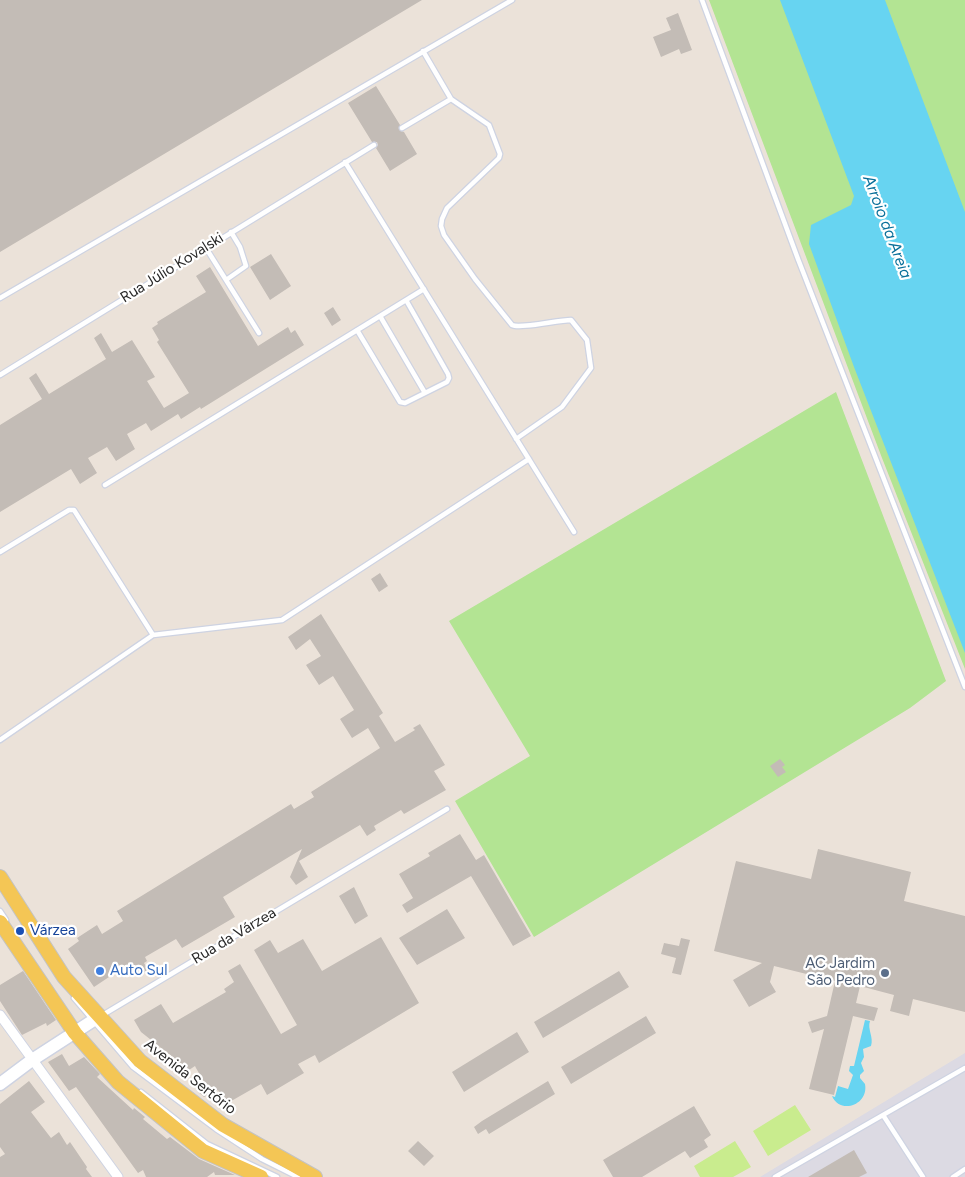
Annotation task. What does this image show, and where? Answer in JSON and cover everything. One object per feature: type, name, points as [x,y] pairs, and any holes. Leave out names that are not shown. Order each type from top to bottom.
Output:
[{"type":"main road","name":"Avenida Sertório","points":[[0,877],[64,977],[96,1019],[140,1061],[223,1125],[315,1177]]},
{"type":"main road","points":[[0,922],[77,1032],[118,1082],[203,1151],[255,1176]]},
{"type":"street","points":[[0,1014],[118,1177]]},
{"type":"street","name":"Rua da Várzea","points":[[0,1084],[32,1060],[96,1019]]},
{"type":"lane","points":[[0,298],[423,50],[512,0]]},
{"type":"lane","points":[[702,0],[795,250],[965,687]]},
{"type":"lane","points":[[423,50],[451,99],[490,125],[500,154],[499,158],[447,208],[442,218],[441,226],[444,235],[475,279],[512,325],[519,327],[571,320],[587,340],[589,348],[591,368],[562,407],[516,438]]},
{"type":"lane","points":[[402,128],[451,99]]},
{"type":"lane","name":"Rua Júlio Kovalski","points":[[0,374],[374,145]]},
{"type":"lane","points":[[345,162],[574,532]]},
{"type":"lane","points":[[226,280],[246,266],[240,247],[231,232]]},
{"type":"lane","points":[[206,248],[258,332]]},
{"type":"lane","points":[[105,486],[424,289]]},
{"type":"lane","points":[[358,330],[400,402],[405,403],[447,382],[449,376],[406,300]]},
{"type":"lane","points":[[380,316],[425,393]]},
{"type":"lane","points":[[0,740],[153,635],[282,620],[529,459]]},
{"type":"lane","points":[[0,552],[69,510],[74,510],[153,635]]},
{"type":"lane","name":"Rua da Várzea","points":[[96,1019],[447,809]]},
{"type":"lane","points":[[0,911],[77,1032],[104,1057]]},
{"type":"lane","points":[[38,948],[65,987]]},
{"type":"lane","points":[[71,994],[96,1019],[133,1066],[216,1129],[262,1159],[298,1177]]},
{"type":"lane","points":[[775,1177],[965,1068]]},
{"type":"lane","points":[[138,1090],[207,1144],[277,1177]]},
{"type":"lane","points":[[883,1115],[923,1177]]},
{"type":"lane","points":[[953,1177],[965,1170]]},
{"type":"shaded area","points":[[965,1053],[965,1177],[760,1177]]},
{"type":"green space","points":[[709,0],[965,0],[965,669],[882,458]]},
{"type":"green space","points":[[836,392],[946,681],[910,708],[534,937],[455,801],[530,756],[449,621]]},
{"type":"green space","points":[[795,1105],[811,1130],[768,1156],[753,1131]]},
{"type":"green space","points":[[735,1141],[751,1167],[733,1177],[700,1177],[694,1166]]},
{"type":"water","name":"Arroio da Areia","points":[[780,0],[885,0],[965,212],[965,653],[854,367],[809,244],[811,225],[851,205],[854,196]]},
{"type":"water","points":[[865,1020],[870,1021],[869,1027],[872,1043],[871,1046],[863,1049],[864,1057],[861,1063],[864,1071],[860,1078],[865,1084],[865,1091],[863,1097],[853,1105],[841,1105],[832,1096],[835,1097],[838,1086],[848,1089],[853,1075],[849,1071],[850,1066],[854,1066]]},
{"type":"building","points":[[0,0],[422,0],[0,252]]},
{"type":"building","points":[[678,13],[692,50],[681,54],[679,49],[661,57],[653,37],[671,30],[666,18]]},
{"type":"building","points":[[376,86],[400,125],[399,130],[404,132],[417,154],[390,171],[376,148],[377,142],[372,142],[348,103]]},
{"type":"building","points":[[271,254],[291,286],[270,300],[250,267]]},
{"type":"building","points":[[210,267],[258,346],[288,327],[291,333],[295,330],[304,345],[201,409],[200,407],[181,419],[178,414],[151,431],[146,423],[127,434],[135,449],[116,461],[107,447],[88,458],[97,473],[80,484],[71,469],[0,512],[0,425],[42,399],[29,378],[36,373],[49,394],[106,359],[94,338],[101,333],[112,352],[132,340],[155,377],[147,381],[164,408],[189,393],[157,342],[159,340],[152,328],[158,324],[157,322],[206,292],[196,276]]},
{"type":"building","points":[[333,307],[341,320],[332,326],[324,313]]},
{"type":"building","points":[[380,573],[388,586],[379,592],[371,579]]},
{"type":"building","points":[[321,614],[383,713],[379,716],[395,742],[415,730],[413,728],[420,724],[445,765],[434,771],[446,790],[404,814],[401,810],[374,826],[376,830],[367,836],[360,825],[299,861],[308,877],[296,885],[290,877],[302,849],[223,897],[235,917],[182,948],[176,939],[145,957],[147,961],[144,963],[148,970],[138,976],[135,971],[122,977],[118,971],[94,987],[68,949],[79,941],[77,938],[97,925],[102,934],[123,921],[117,911],[291,804],[294,809],[314,797],[311,792],[380,748],[368,728],[352,738],[340,719],[354,710],[333,676],[319,685],[306,665],[321,656],[310,639],[296,650],[288,637]]},
{"type":"building","points":[[780,759],[785,765],[782,767],[786,772],[778,777],[770,766]]},
{"type":"building","points":[[460,834],[476,860],[484,855],[531,936],[513,946],[471,876],[407,913],[402,905],[413,898],[399,874],[430,856],[428,853]]},
{"type":"building","name":"AC Jardim São Pedro","points":[[818,849],[911,872],[904,901],[965,916],[965,1012],[913,999],[909,1016],[890,1011],[894,995],[860,986],[856,1003],[878,1008],[874,1021],[853,1016],[834,1095],[809,1089],[824,1029],[812,1033],[808,1022],[827,1016],[835,981],[774,966],[770,982],[776,992],[749,1007],[733,980],[762,963],[714,951],[736,861],[811,879]]},
{"type":"building","points":[[354,887],[368,916],[355,924],[339,896]]},
{"type":"building","points":[[447,909],[465,938],[417,965],[399,938]]},
{"type":"building","points":[[381,937],[419,1003],[319,1063],[315,1055],[298,1064],[304,1073],[267,1095],[261,1084],[226,1104],[218,1090],[204,1097],[196,1090],[206,1085],[195,1066],[189,1070],[141,1032],[134,1020],[161,1004],[173,1023],[226,992],[224,989],[234,982],[228,971],[240,964],[281,1034],[297,1025],[254,950],[270,940],[278,953],[303,939],[322,971]]},
{"type":"building","points":[[681,938],[690,940],[681,975],[672,973],[676,958],[661,954],[664,943],[679,946]]},
{"type":"building","points":[[23,971],[56,1020],[47,1026],[46,1023],[22,1035],[0,1001],[0,985]]},
{"type":"building","points":[[619,971],[629,987],[543,1038],[534,1022]]},
{"type":"building","points":[[646,1016],[656,1033],[571,1084],[561,1067]]},
{"type":"building","points":[[517,1032],[529,1052],[464,1092],[452,1072]]},
{"type":"building","points":[[62,1054],[69,1066],[84,1057],[100,1074],[97,1077],[133,1110],[134,1108],[145,1117],[143,1119],[167,1139],[170,1137],[199,1159],[235,1175],[215,1175],[214,1172],[207,1177],[146,1177],[143,1170],[138,1173],[76,1087],[69,1091],[48,1062]]},
{"type":"building","points":[[29,1081],[45,1102],[31,1112],[51,1138],[59,1132],[67,1145],[70,1142],[92,1177],[0,1177],[0,1157],[5,1154],[0,1147],[0,1104]]},
{"type":"building","points":[[548,1081],[555,1094],[489,1134],[486,1129],[478,1134],[474,1127]]},
{"type":"building","points":[[694,1106],[711,1135],[704,1140],[708,1147],[690,1158],[685,1151],[642,1177],[613,1177],[603,1160]]},
{"type":"building","points":[[418,1141],[434,1156],[424,1166],[408,1151]]},
{"type":"building","points":[[854,1150],[867,1173],[859,1177],[808,1177]]},
{"type":"place","name":"Várzea","points":[[20,931]]},
{"type":"place","name":"Auto Sul","points":[[100,971]]},
{"type":"place","name":"AC Jardim São Pedro","points":[[885,973]]}]
